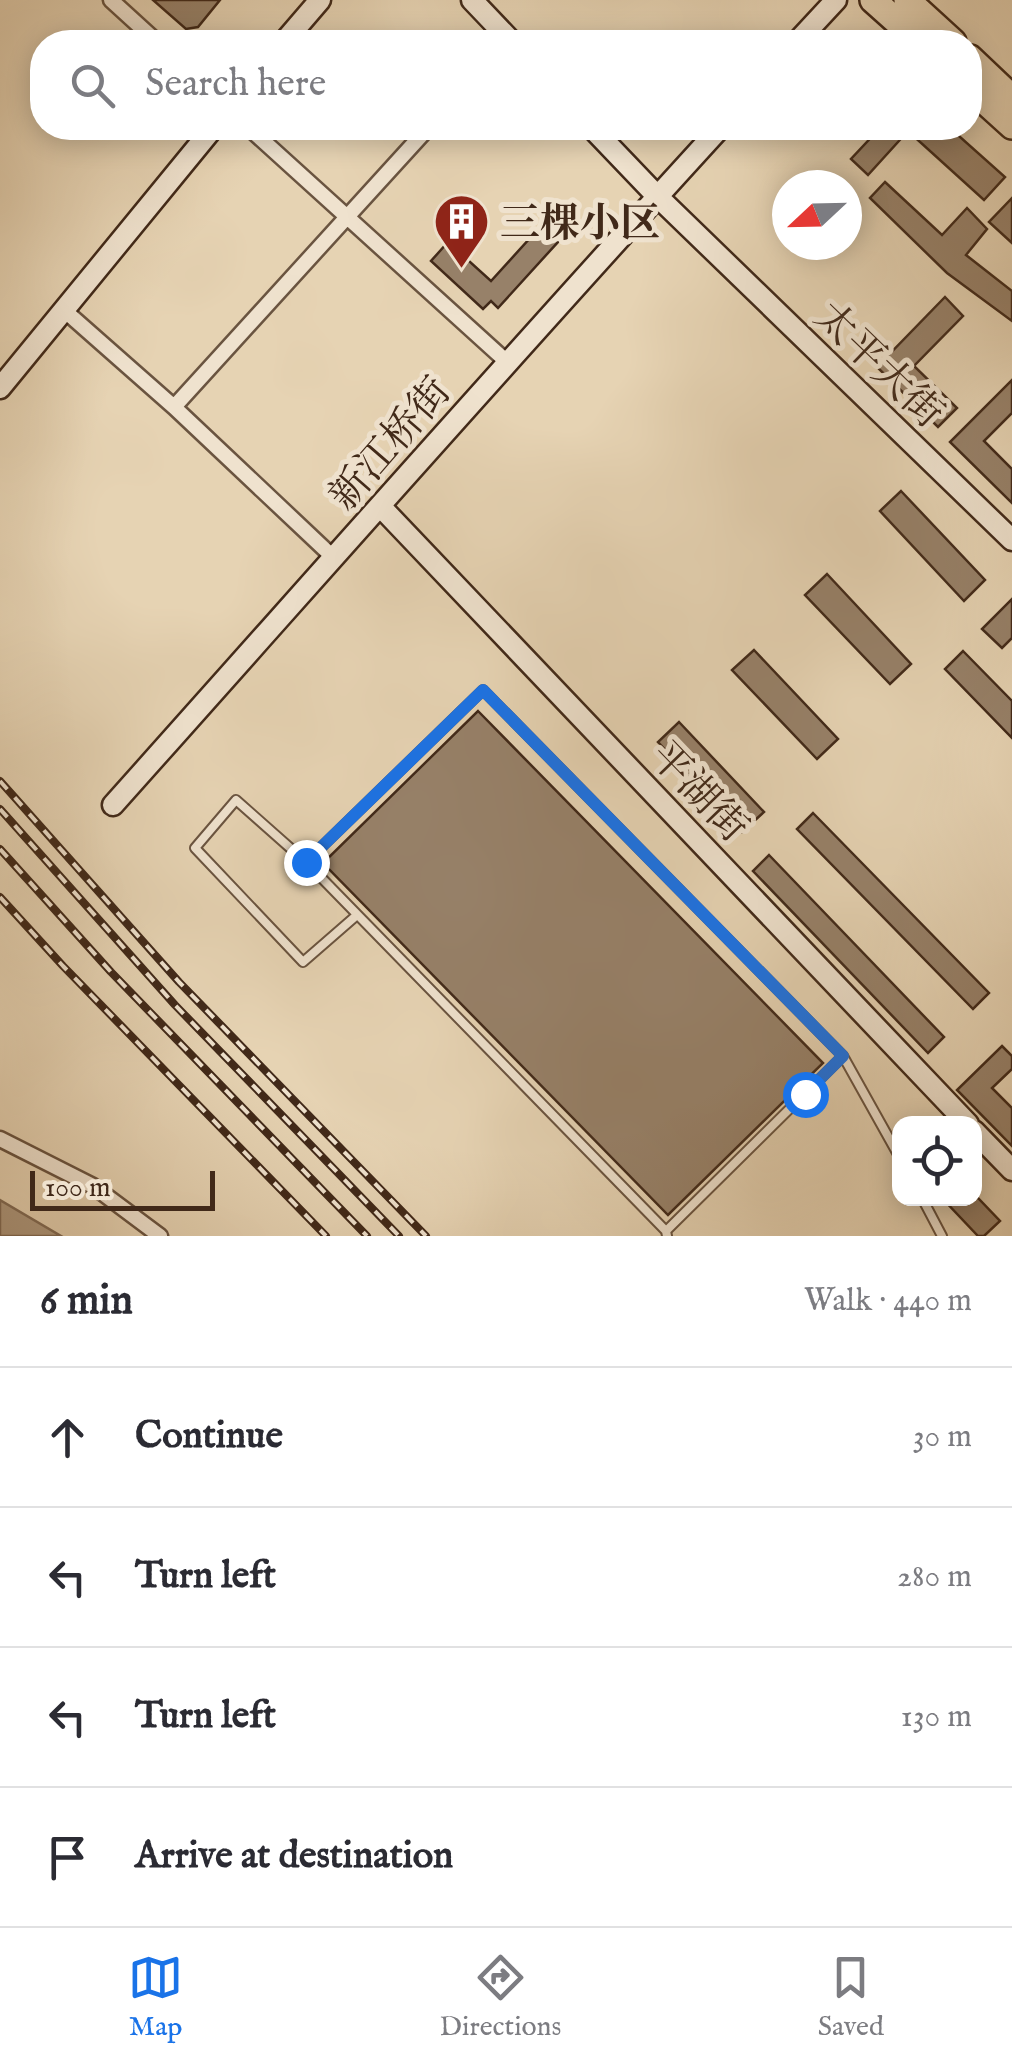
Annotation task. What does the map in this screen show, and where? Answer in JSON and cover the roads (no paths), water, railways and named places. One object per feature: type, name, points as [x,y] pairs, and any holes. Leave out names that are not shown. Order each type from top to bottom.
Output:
[{"type":"highway","points":[[873,0],[907,30]]},
{"type":"highway","points":[[907,0],[940,30]]},
{"type":"highway","points":[[982,69],[1012,98]]},
{"type":"highway","points":[[982,99],[1012,126]]},
{"type":"street","points":[[111,0],[144,30]]},
{"type":"street","points":[[280,30],[304,0]]},
{"type":"street","points":[[294,30],[320,0]]},
{"type":"street","points":[[472,0],[499,30]]},
{"type":"street","points":[[808,30],[836,0]]},
{"type":"street","points":[[0,368],[190,140]]},
{"type":"street","points":[[0,388],[203,140]]},
{"type":"street","points":[[262,140],[506,362]]},
{"type":"street","points":[[174,407],[417,140]]},
{"type":"street","name":"太平大街","points":[[603,140],[1012,540]]},
{"type":"street","name":"新江桥街","points":[[113,805],[709,140]]},
{"type":"street","points":[[64,310],[334,558]]},
{"type":"street","name":"平湖街","points":[[381,507],[960,1116]]},
{"type":"street","points":[[0,1139],[93,1186],[160,1236]]},
{"type":"street","points":[[982,1139],[1012,1170]]},
{"type":"lane","points":[[306,862],[483,690],[843,1056],[892,1144]]},
{"type":"lane","points":[[358,915],[303,962],[195,848],[236,800],[306,862],[358,915],[667,1233],[843,1056]]},
{"type":"lane","points":[[926,1206],[942,1236]]},
{"type":"railway","points":[[0,781],[179,982],[426,1236]]},
{"type":"railway","points":[[0,809],[175,1005],[399,1236]]},
{"type":"railway","points":[[0,849],[111,972],[367,1236]]},
{"type":"railway","points":[[0,897],[326,1236]]},
{"type":"place","name":"三棵小区","points":[[461,271]]}]
